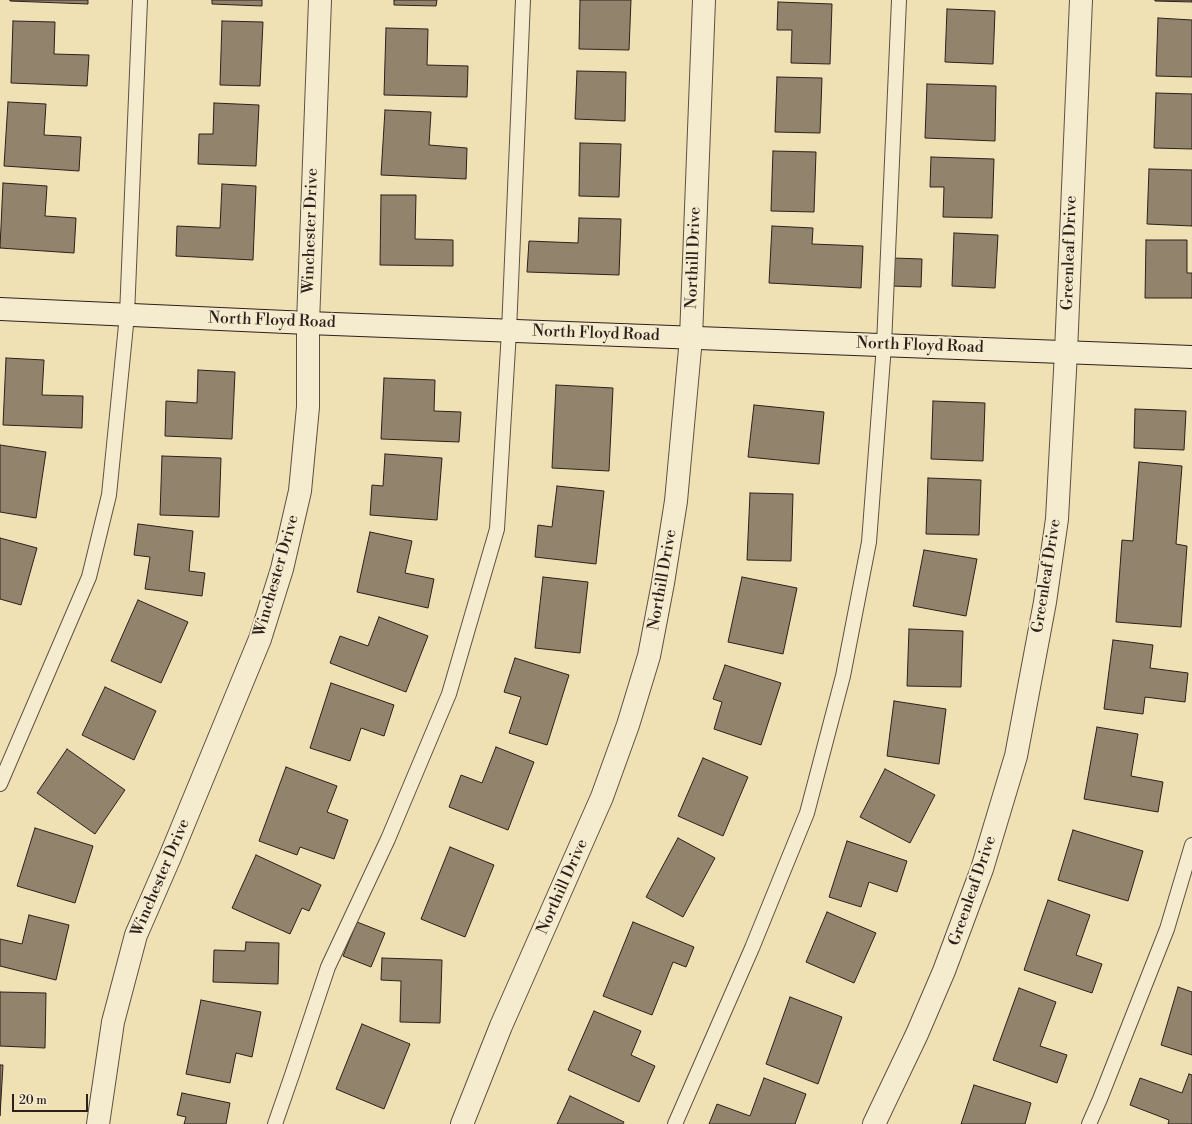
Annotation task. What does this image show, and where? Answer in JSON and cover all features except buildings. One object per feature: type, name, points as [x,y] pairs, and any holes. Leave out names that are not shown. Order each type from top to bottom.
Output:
[{"type":"street","name":"Winchester Drive","points":[[98,1124],[113,1022],[136,935],[170,857],[260,639],[282,569],[300,492],[308,407],[308,323],[320,0]]},
{"type":"street","name":"Northill Drive","points":[[462,1124],[501,1026],[602,797],[628,725],[649,656],[663,584],[676,501],[691,338],[704,0]]},
{"type":"street","name":"Greenleaf Drive","points":[[874,1124],[917,1034],[944,971],[982,869],[1016,756],[1045,602],[1057,519],[1066,352],[1081,0]]},
{"type":"street","name":"North Floyd Road","points":[[0,309],[308,323],[1192,357]]},
{"type":"lane","points":[[0,784],[89,577],[110,495],[127,315],[140,0]]},
{"type":"lane","points":[[275,1124],[328,967],[388,839],[451,687],[496,528],[509,331],[523,0]]},
{"type":"lane","points":[[675,1124],[752,948],[807,813],[843,676],[869,542],[884,345],[899,0]]},
{"type":"lane","points":[[1089,1124],[1167,929],[1192,845]]}]
